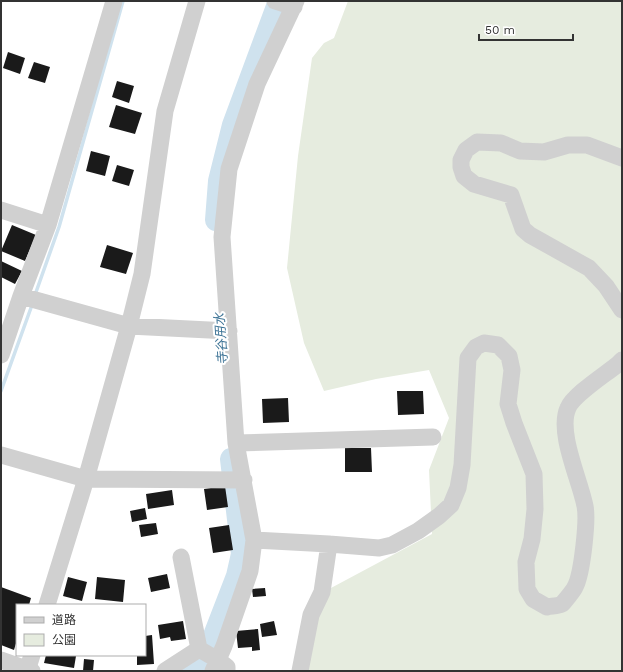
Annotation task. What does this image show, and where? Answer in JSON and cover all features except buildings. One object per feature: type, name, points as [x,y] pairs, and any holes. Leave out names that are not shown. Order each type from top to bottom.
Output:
[{"type":"street","points":[[1,355],[21,296],[48,225],[114,1]]},
{"type":"street","points":[[47,604],[86,479],[142,274],[165,111],[197,1]]},
{"type":"street","points":[[219,667],[224,646],[250,571],[254,540],[236,443],[222,237],[229,169],[257,84],[295,4],[275,1]]},
{"type":"street","points":[[622,158],[587,145],[568,145],[544,152],[520,151],[501,143],[477,142],[466,150],[461,160],[461,167],[464,176],[474,184],[511,195],[523,229],[530,236],[589,268],[606,286],[622,310]]},
{"type":"street","points":[[1,210],[48,225]]},
{"type":"street","points":[[21,296],[129,326],[229,331]]},
{"type":"street","points":[[254,540],[378,548],[392,545],[418,531],[439,516],[451,505],[458,488],[462,465],[468,358],[476,347],[484,343],[498,345],[510,356],[512,370],[508,404],[534,474],[535,509],[532,539],[526,562],[527,589],[533,598],[547,607],[562,604],[576,587],[581,568],[584,544],[585,507],[566,437],[565,418],[568,407],[577,397],[622,360]]},
{"type":"street","points":[[236,443],[433,437]]},
{"type":"street","points":[[1,455],[86,479],[244,480]]},
{"type":"street","points":[[300,671],[311,615],[322,592],[329,544]]},
{"type":"street","points":[[182,557],[199,648],[219,667]]},
{"type":"street","points":[[165,671],[199,648]]},
{"type":"street","points":[[1,660],[30,667]]},
{"type":"green space","points":[[348,1],[622,1],[622,671],[303,671],[304,651],[331,588],[432,534],[429,470],[449,418],[429,370],[376,379],[324,391],[304,343],[287,268],[298,156],[312,58],[324,43],[334,38]]},
{"type":"waterway","points":[[35,295],[59,227],[123,1]]},
{"type":"waterway","name":"寺谷用水","points":[[216,220],[219,181],[233,125],[279,1]]},
{"type":"waterway","points":[[1,391],[32,305]]},
{"type":"waterway","name":"寺谷用水","points":[[187,671],[203,660],[208,650],[237,576],[242,554],[231,459]]}]
